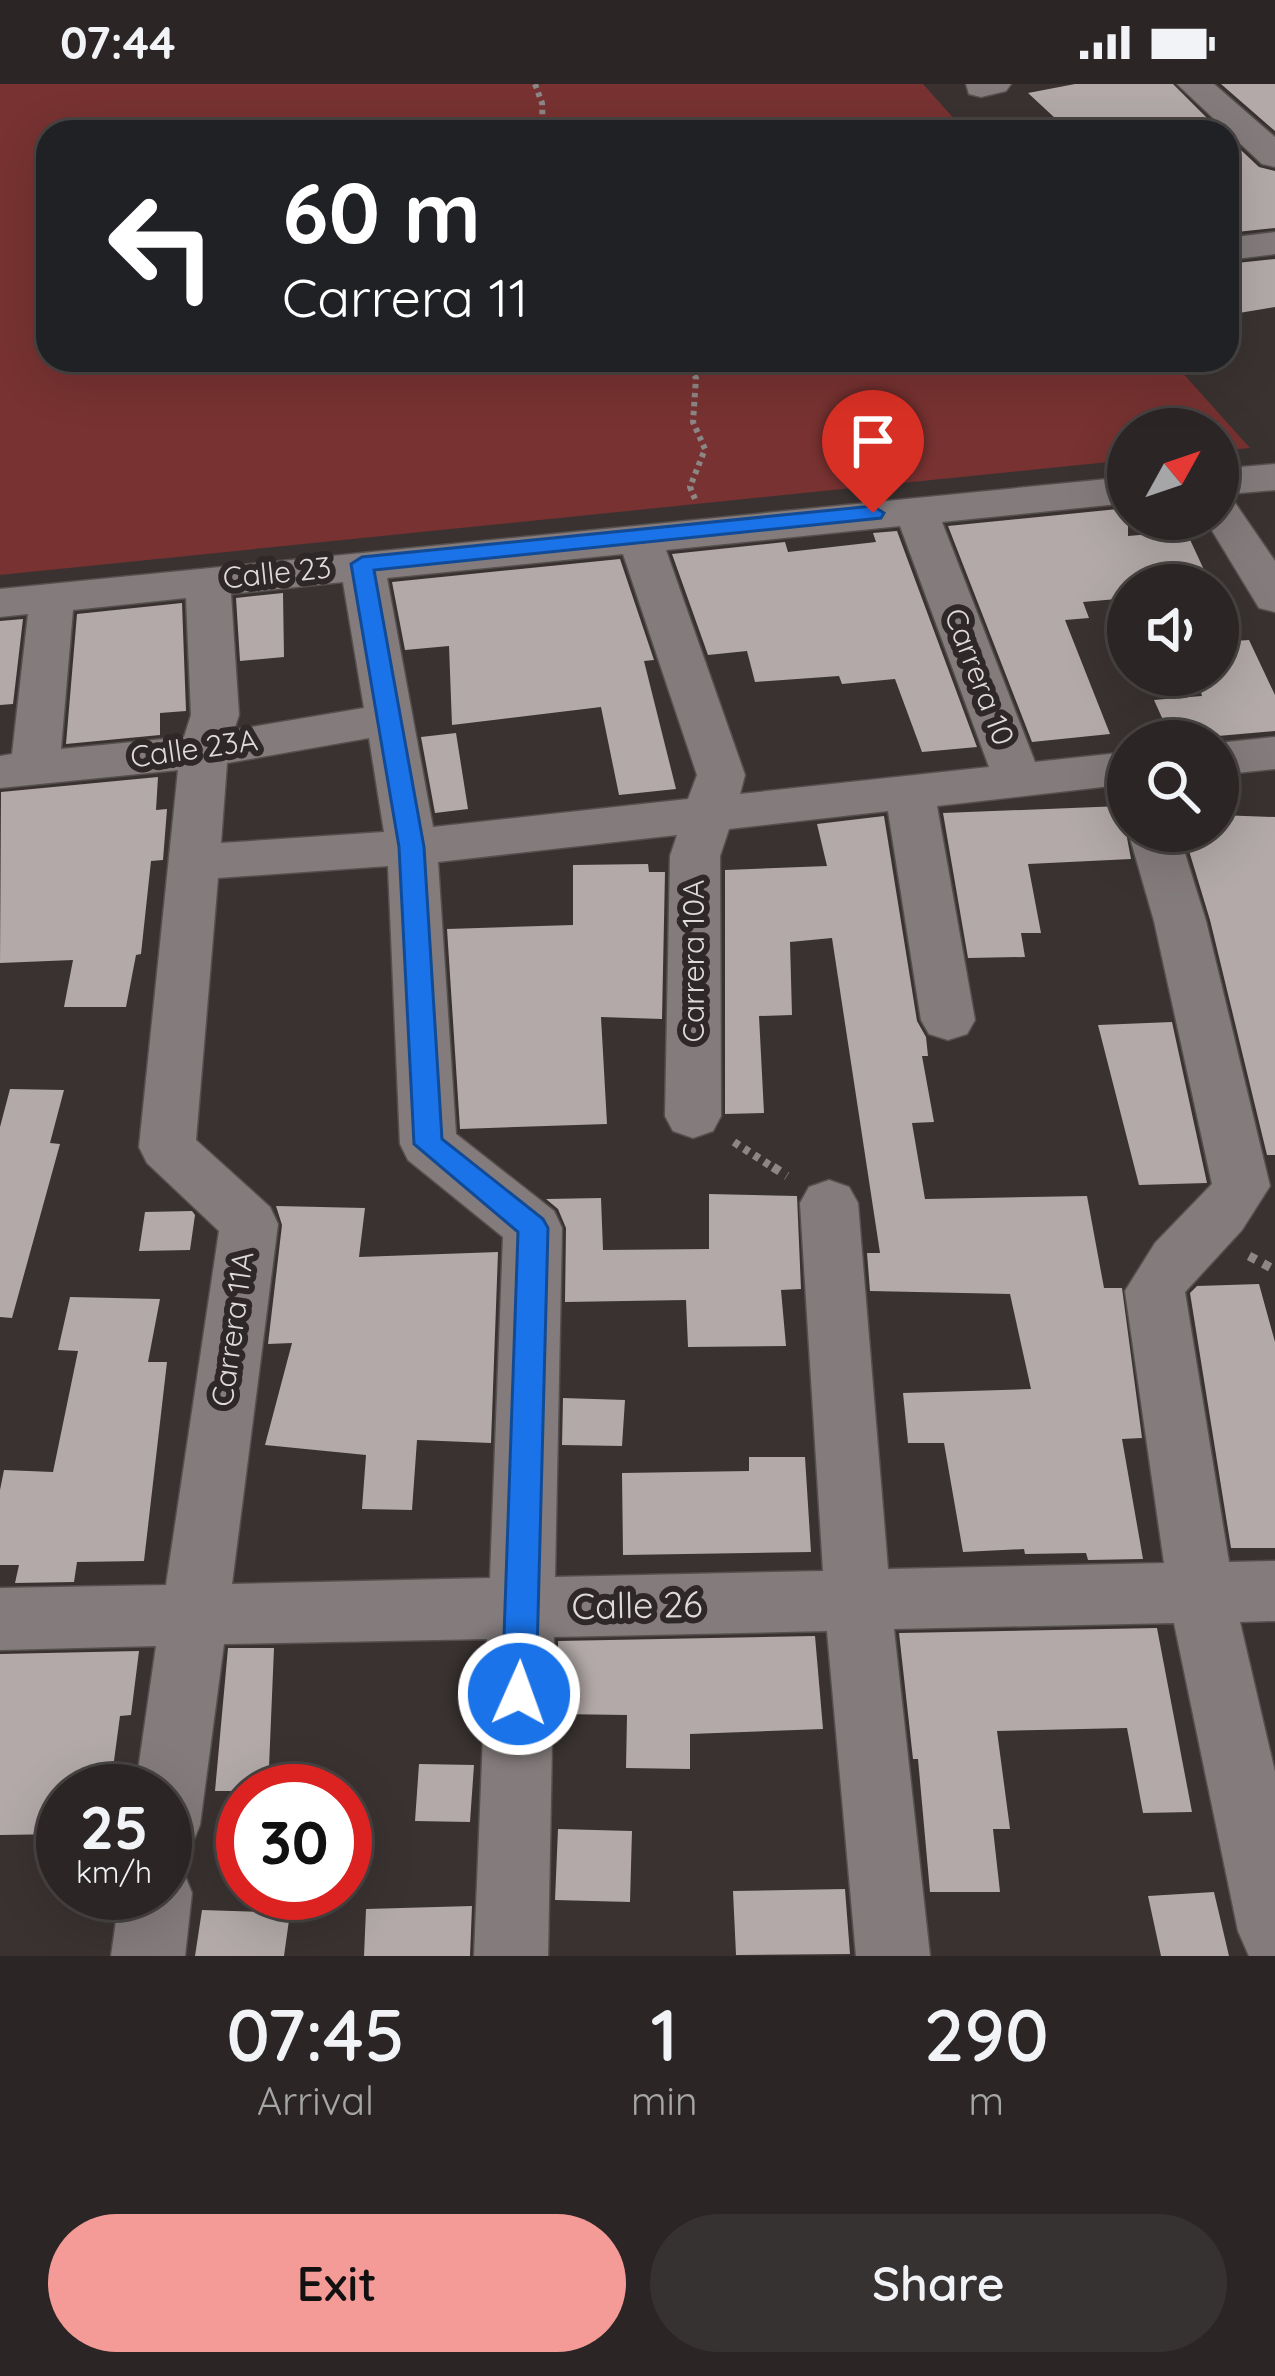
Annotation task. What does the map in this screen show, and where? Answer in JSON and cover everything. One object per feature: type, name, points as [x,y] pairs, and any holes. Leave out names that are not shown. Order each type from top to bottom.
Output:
[{"type":"street","points":[[1194,84],[1234,120]]},
{"type":"street","points":[[1239,124],[1275,156]]},
{"type":"street","points":[[1239,248],[1275,243]]},
{"type":"street","points":[[1239,481],[1275,478]]},
{"type":"street","name":"Calle 23","points":[[0,603],[1107,492]]},
{"type":"street","name":"Carrera 10","points":[[915,509],[1017,777]]},
{"type":"street","name":"Carrera 10A","points":[[639,536],[721,775],[695,856],[693,1116]]},
{"type":"street","points":[[1239,539],[1275,598]]},
{"type":"street","points":[[362,564],[412,847],[428,1144],[533,1228],[512,1956]]},
{"type":"street","name":"Carrera 11A","points":[[173,1764],[249,1223],[166,1148],[203,751],[215,715],[208,581]]},
{"type":"street","points":[[17,770],[52,597]]},
{"type":"street","name":"Calle 23A","points":[[17,770],[203,751],[388,719]]},
{"type":"street","points":[[1239,757],[1275,753]]},
{"type":"street","points":[[196,860],[241,861],[412,847],[1107,770]]},
{"type":"street","points":[[909,789],[948,1020]]},
{"type":"street","points":[[1159,852],[1180,920],[1241,1186],[1230,1209],[1169,1262],[1156,1291],[1201,1594],[1275,1931]]},
{"type":"street","points":[[829,1203],[858,1603],[893,1956]]},
{"type":"street","name":"Calle 26","points":[[0,1619],[1275,1592]]},
{"type":"street","points":[[148,1956],[153,1920]]},
{"type":"path","points":[[535,84],[543,120]]},
{"type":"path","points":[[693,372],[697,378],[693,422],[705,449],[690,487],[706,530]]},
{"type":"path","points":[[693,1116],[829,1203]]},
{"type":"shaded area","points":[[0,84],[923,84],[955,120],[36,120],[36,372],[1182,372],[1214,408],[1107,408],[1107,462],[0,575]]},
{"type":"building","points":[[1075,84],[1173,84],[1209,120],[1057,120],[1028,93]]},
{"type":"building","points":[[1221,84],[1275,84],[1275,131]]},
{"type":"building","points":[[1239,148],[1259,167],[1275,171],[1275,228],[1239,232]]},
{"type":"building","points":[[1275,259],[1275,307],[1239,313],[1239,263]]},
{"type":"building","points":[[1107,510],[1107,540],[1190,540],[1201,564],[1107,564],[1107,600],[1083,602],[1089,618],[1065,620],[1107,734],[1032,742],[948,526]]},
{"type":"building","points":[[897,531],[977,747],[922,752],[895,679],[842,684],[839,676],[755,682],[747,651],[708,655],[672,554],[785,542],[788,552],[876,542],[873,533]]},
{"type":"building","points":[[620,559],[654,660],[644,661],[676,789],[619,795],[601,707],[452,725],[449,646],[405,650],[392,582]]},
{"type":"building","points":[[283,593],[284,657],[240,661],[236,598]]},
{"type":"building","points":[[182,603],[186,711],[160,713],[160,735],[66,744],[77,614]]},
{"type":"building","points":[[23,619],[13,704],[0,705],[0,621]]},
{"type":"building","points":[[1249,640],[1275,695],[1275,731],[1239,734],[1239,720],[1163,720],[1154,700],[1239,696],[1239,641]]},
{"type":"building","points":[[456,733],[468,809],[435,813],[421,737]]},
{"type":"building","points":[[158,777],[156,810],[167,809],[163,860],[151,861],[141,954],[136,955],[126,1007],[64,1007],[73,960],[0,963],[1,792]]},
{"type":"building","points":[[1107,807],[1107,852],[1130,852],[1131,859],[1028,864],[1041,933],[1021,933],[1025,957],[968,958],[943,813]]},
{"type":"building","points":[[884,816],[917,1021],[926,1037],[928,1056],[922,1056],[934,1122],[912,1123],[925,1199],[1087,1196],[1104,1288],[1122,1288],[1142,1438],[1122,1439],[1143,1559],[1088,1560],[1086,1553],[1025,1554],[1024,1549],[963,1552],[944,1443],[908,1443],[903,1393],[1031,1389],[1010,1294],[870,1291],[867,1253],[880,1253],[832,938],[790,942],[792,1015],[759,1016],[764,1113],[725,1114],[725,870],[827,866],[817,824]]},
{"type":"building","points":[[1239,816],[1275,817],[1275,1155],[1267,1155],[1189,852],[1239,852]]},
{"type":"building","points":[[648,864],[649,872],[665,872],[662,1019],[601,1017],[607,1124],[460,1129],[447,929],[573,925],[573,865]]},
{"type":"building","points":[[1172,1022],[1207,1183],[1139,1185],[1098,1025]]},
{"type":"building","points":[[10,1089],[64,1090],[50,1143],[60,1144],[12,1318],[0,1317],[0,1127]]},
{"type":"building","points":[[709,1194],[797,1196],[801,1289],[781,1290],[786,1346],[688,1347],[686,1300],[565,1302],[566,1228],[558,1209],[546,1199],[601,1198],[603,1250],[709,1249]]},
{"type":"building","points":[[276,1206],[365,1208],[359,1257],[498,1252],[491,1443],[417,1440],[412,1510],[362,1509],[366,1455],[265,1445],[292,1343],[268,1344],[282,1225]]},
{"type":"building","points":[[192,1211],[190,1250],[139,1251],[145,1212]]},
{"type":"building","points":[[1259,1284],[1275,1342],[1275,1548],[1231,1548],[1190,1293],[1197,1286]]},
{"type":"building","points":[[70,1297],[160,1299],[148,1362],[167,1362],[144,1561],[77,1562],[74,1582],[15,1583],[19,1565],[0,1565],[0,1490],[4,1470],[53,1472],[78,1351],[58,1350]]},
{"type":"building","points":[[563,1398],[625,1400],[622,1446],[562,1445]]},
{"type":"building","points":[[749,1457],[805,1457],[811,1552],[623,1555],[622,1473],[749,1471]]},
{"type":"building","points":[[1157,1628],[1192,1812],[1143,1813],[1127,1728],[997,1731],[1010,1829],[993,1829],[1000,1892],[930,1892],[918,1759],[913,1759],[899,1633]]},
{"type":"building","points":[[815,1636],[823,1729],[690,1734],[690,1769],[626,1768],[627,1715],[557,1714],[558,1641]]},
{"type":"building","points":[[228,1648],[274,1648],[269,1764],[217,1764]]},
{"type":"building","points":[[139,1651],[131,1715],[120,1716],[114,1764],[36,1764],[36,1834],[0,1835],[0,1654]]},
{"type":"building","points":[[419,1764],[474,1765],[470,1822],[415,1821]]},
{"type":"building","points":[[558,1829],[632,1831],[630,1902],[555,1900]]},
{"type":"building","points":[[845,1889],[850,1954],[736,1955],[733,1891]]},
{"type":"building","points":[[1214,1892],[1229,1956],[1161,1956],[1148,1896]]},
{"type":"building","points":[[472,1906],[470,1956],[364,1956],[366,1920],[372,1920],[372,1909]]},
{"type":"building","points":[[202,1910],[216,1910],[216,1920],[289,1920],[284,1956],[195,1956]]},
{"type":"route","points":[[519,1694],[533,1228],[428,1144],[412,847],[362,564],[873,513]]}]
